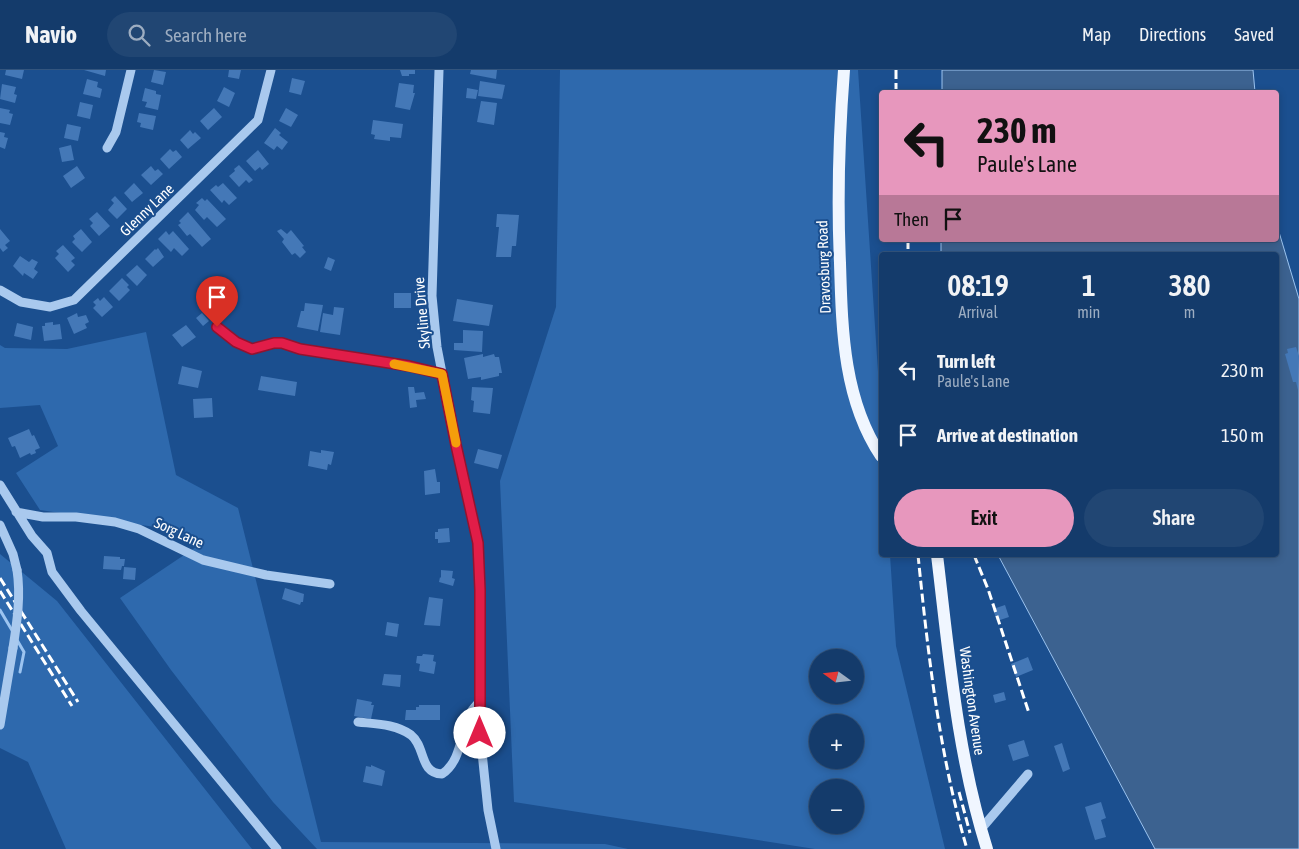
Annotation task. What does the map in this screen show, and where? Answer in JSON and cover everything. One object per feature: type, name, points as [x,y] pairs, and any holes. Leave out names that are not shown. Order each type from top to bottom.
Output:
[{"type":"main road","name":"Dravosburg Road","points":[[844,70],[838,157],[838,218],[844,344],[851,385],[857,406],[866,429],[879,452]]},
{"type":"main road","name":"Washington Avenue","points":[[937,557],[954,696],[969,784],[987,849]]},
{"type":"street","points":[[107,148],[116,132],[131,70]]},
{"type":"street","name":"Glenny Lane","points":[[0,290],[21,302],[50,307],[74,300],[258,120],[271,70]]},
{"type":"street","name":"Skyline Drive","points":[[439,70],[432,296],[437,348],[457,451],[478,543],[480,590],[480,733],[488,810],[496,849]]},
{"type":"street","points":[[217,327],[236,342],[252,349],[274,343],[282,343],[300,349],[409,366],[442,374]]},
{"type":"street","points":[[0,485],[32,536],[47,553],[52,572],[81,611],[277,849]]},
{"type":"street","name":"Sorg Lane","points":[[16,512],[43,517],[76,517],[115,522],[139,529],[204,560],[266,575],[330,584]]},
{"type":"street","points":[[0,525],[13,554],[18,570],[20,589],[13,648],[0,725]]},
{"type":"street","points":[[358,722],[395,727],[409,734],[418,742],[426,768],[432,772],[442,774],[448,771],[470,713],[480,701]]},
{"type":"street","points":[[981,829],[1028,774]]},
{"type":"shaded area","points":[[560,70],[858,70],[879,387],[879,557],[890,557],[896,646],[945,849],[815,849],[514,802],[500,481],[556,307]]},
{"type":"shaded area","points":[[942,70],[1253,70],[1255,90],[942,90]]},
{"type":"shaded area","points":[[1279,232],[1299,299],[1299,849],[1155,849],[999,557],[1279,557],[1279,252],[941,252],[941,242],[1279,242]]},
{"type":"shaded area","points":[[146,332],[176,475],[238,508],[321,842],[605,844],[628,849],[317,849],[273,802],[171,670],[120,598],[202,543],[155,527],[40,510],[16,473],[58,446],[40,405],[0,408],[0,345],[5,348],[67,349]]},
{"type":"shaded area","points":[[0,554],[57,601],[252,849],[66,849],[28,762],[0,748]]},
{"type":"building","points":[[6,70],[24,70],[22,79],[5,75]]},
{"type":"building","points":[[84,70],[106,70],[105,76]]},
{"type":"building","points":[[154,70],[166,72],[163,85],[151,82]]},
{"type":"building","points":[[229,70],[241,70],[239,79],[228,77]]},
{"type":"building","points":[[400,70],[415,70],[415,74],[402,76]]},
{"type":"building","points":[[471,70],[497,70],[496,79],[470,74]]},
{"type":"building","points":[[292,78],[305,81],[301,95],[289,92]]},
{"type":"building","points":[[87,79],[98,82],[97,87],[102,89],[100,98],[83,94]]},
{"type":"building","points":[[480,81],[505,85],[502,99],[478,96]]},
{"type":"building","points":[[399,83],[414,85],[413,93],[415,93],[410,110],[395,107]]},
{"type":"building","points":[[2,84],[16,87],[14,94],[17,95],[15,103],[0,99]]},
{"type":"building","points":[[224,87],[235,93],[229,107],[217,101]]},
{"type":"building","points":[[145,88],[156,91],[156,94],[161,95],[158,110],[145,107],[147,102],[142,101]]},
{"type":"building","points":[[467,88],[478,90],[476,99],[466,98]]},
{"type":"building","points":[[481,101],[497,103],[494,125],[477,122]]},
{"type":"building","points":[[80,102],[93,105],[90,119],[77,116]]},
{"type":"building","points":[[0,108],[10,110],[9,113],[13,114],[10,125],[0,123]]},
{"type":"building","points":[[214,108],[222,117],[208,130],[200,121]]},
{"type":"building","points":[[286,108],[298,115],[291,127],[279,121]]},
{"type":"building","points":[[139,113],[156,116],[153,130],[140,127],[141,123],[137,122]]},
{"type":"building","points":[[373,120],[403,124],[401,138],[390,137],[390,141],[374,139],[375,135],[371,134]]},
{"type":"building","points":[[67,124],[81,127],[78,141],[64,138]]},
{"type":"building","points":[[275,128],[281,133],[279,135],[288,142],[282,150],[277,146],[274,150],[264,143]]},
{"type":"building","points":[[190,130],[201,138],[188,149],[180,140]]},
{"type":"building","points":[[0,132],[5,133],[4,137],[8,138],[5,149],[0,147]]},
{"type":"building","points":[[71,145],[74,160],[62,162],[59,148]]},
{"type":"building","points":[[170,149],[173,152],[176,150],[182,157],[169,169],[160,159]]},
{"type":"building","points":[[258,150],[269,164],[262,170],[260,167],[255,171],[246,161]]},
{"type":"building","points":[[239,165],[253,180],[249,183],[246,180],[239,187],[229,176]]},
{"type":"building","points":[[77,166],[85,178],[71,188],[63,176]]},
{"type":"building","points":[[151,166],[155,171],[158,169],[163,174],[151,185],[141,175]]},
{"type":"building","points":[[134,183],[143,193],[132,202],[124,193]]},
{"type":"building","points":[[223,183],[237,198],[229,205],[224,200],[222,203],[210,190],[216,185],[218,187]]},
{"type":"building","points":[[115,196],[127,209],[117,219],[108,210],[114,203],[111,200]]},
{"type":"building","points":[[202,198],[205,201],[207,199],[226,219],[217,227],[207,217],[204,220],[195,210],[199,205],[196,203]]},
{"type":"building","points":[[97,212],[110,226],[99,236],[90,226],[93,223],[89,219]]},
{"type":"building","points":[[188,212],[211,239],[202,247],[190,234],[187,236],[178,225],[181,223],[179,221]]},
{"type":"building","points":[[497,214],[519,215],[516,246],[512,246],[511,257],[496,257],[499,227],[496,227]]},
{"type":"building","points":[[0,229],[10,241],[5,245],[8,248],[3,252],[0,248]]},
{"type":"building","points":[[81,229],[92,242],[82,252],[72,242],[75,239],[73,236]]},
{"type":"building","points":[[281,229],[287,234],[291,230],[304,246],[302,247],[306,252],[300,258],[295,253],[292,255],[282,242],[284,239],[277,231]]},
{"type":"building","points":[[166,231],[169,235],[173,231],[189,249],[182,256],[174,248],[171,252],[158,239]]},
{"type":"building","points":[[63,245],[75,258],[71,261],[75,265],[68,272],[55,258],[59,254],[56,251]]},
{"type":"building","points":[[158,248],[164,257],[153,267],[145,259]]},
{"type":"building","points":[[20,256],[29,262],[32,259],[38,262],[34,269],[38,272],[33,279],[24,273],[23,276],[13,266]]},
{"type":"building","points":[[328,257],[335,260],[331,271],[324,268]]},
{"type":"building","points":[[137,265],[147,275],[137,286],[126,275]]},
{"type":"building","points":[[122,278],[129,285],[127,287],[130,290],[119,301],[109,291]]},
{"type":"building","points":[[215,292],[220,297],[224,293],[235,304],[228,312],[225,309],[218,311],[210,303],[212,302],[208,299]]},
{"type":"building","points":[[394,293],[411,293],[411,308],[394,308]]},
{"type":"building","points":[[104,297],[113,307],[102,317],[93,308],[96,305],[93,302],[98,298],[100,301]]},
{"type":"building","points":[[457,299],[493,305],[489,326],[453,321]]},
{"type":"building","points":[[305,303],[323,305],[318,331],[297,327],[301,311],[304,311]]},
{"type":"building","points":[[334,307],[344,308],[340,335],[320,332],[323,313],[333,315]]},
{"type":"building","points":[[77,313],[78,317],[86,315],[89,322],[85,324],[87,328],[74,334],[67,318]]},
{"type":"building","points":[[202,313],[209,321],[203,326],[196,318]]},
{"type":"building","points":[[53,322],[53,325],[60,324],[62,339],[44,341],[42,326],[45,326],[45,323]]},
{"type":"building","points":[[17,323],[33,327],[31,340],[14,336]]},
{"type":"building","points":[[186,325],[196,337],[182,347],[172,335]]},
{"type":"building","points":[[463,330],[483,331],[482,352],[454,350],[454,343],[463,343]]},
{"type":"building","points":[[1296,347],[1299,356],[1298,390],[1296,382],[1293,382],[1285,354],[1288,353],[1287,349]]},
{"type":"building","points":[[483,354],[483,357],[494,354],[495,357],[499,357],[502,373],[499,373],[499,376],[481,380],[481,377],[468,379],[464,358]]},
{"type":"building","points":[[182,366],[202,371],[198,388],[178,384]]},
{"type":"building","points":[[261,376],[297,382],[295,396],[258,390]]},
{"type":"building","points":[[408,387],[414,387],[415,393],[424,392],[426,399],[416,400],[417,407],[410,408]]},
{"type":"building","points":[[472,387],[493,388],[490,414],[473,412],[474,401],[471,400]]},
{"type":"building","points":[[212,398],[213,417],[194,418],[193,399]]},
{"type":"building","points":[[29,429],[40,448],[35,450],[36,453],[31,455],[30,453],[20,458],[15,446],[12,447],[8,438]]},
{"type":"building","points":[[478,449],[502,455],[498,469],[474,463]]},
{"type":"building","points":[[321,450],[334,452],[331,465],[328,464],[327,470],[308,466],[310,451],[321,453]]},
{"type":"building","points":[[435,469],[437,482],[440,482],[440,493],[425,495],[424,471]]},
{"type":"building","points":[[449,528],[450,542],[438,543],[438,539],[435,539],[435,532],[438,532],[438,529]]},
{"type":"building","points":[[104,556],[125,559],[124,566],[122,566],[121,570],[103,569]]},
{"type":"building","points":[[124,567],[136,568],[135,580],[123,579]]},
{"type":"building","points":[[441,570],[453,571],[452,578],[455,579],[453,586],[439,582]]},
{"type":"building","points":[[285,588],[304,594],[303,602],[300,605],[282,599]]},
{"type":"building","points":[[429,597],[443,599],[440,626],[424,625]]},
{"type":"building","points":[[1005,605],[1009,617],[997,621],[993,609]]},
{"type":"building","points":[[387,622],[399,624],[397,637],[385,635]]},
{"type":"building","points":[[423,654],[434,655],[433,661],[436,662],[434,674],[419,671],[420,664],[416,663],[417,656],[422,656]]},
{"type":"building","points":[[1028,657],[1033,670],[1016,677],[1011,664]]},
{"type":"building","points":[[384,674],[401,675],[400,687],[382,685]]},
{"type":"building","points":[[1004,692],[1006,700],[995,703],[993,695]]},
{"type":"building","points":[[357,699],[372,702],[371,705],[374,705],[371,719],[354,716]]},
{"type":"building","points":[[419,705],[440,705],[440,720],[405,720],[406,710],[416,710],[416,707],[419,707]]},
{"type":"building","points":[[1024,740],[1029,756],[1013,761],[1008,745]]},
{"type":"building","points":[[1062,743],[1070,769],[1063,772],[1054,746]]},
{"type":"building","points":[[371,765],[385,771],[382,786],[363,782],[366,766],[371,767]]},
{"type":"building","points":[[1101,802],[1106,818],[1101,820],[1106,837],[1095,840],[1085,807]]},
{"type":"waterway","points":[[0,610],[13,632]]},
{"type":"waterway","points":[[17,640],[24,652],[20,672]]},
{"type":"railway","points":[[896,70],[896,90]]},
{"type":"railway","points":[[908,242],[908,252]]},
{"type":"railway","points":[[918,557],[926,629],[942,740],[957,813],[967,849]]},
{"type":"railway","points":[[975,557],[988,589],[1029,713]]},
{"type":"railway","points":[[0,578],[78,702]]},
{"type":"railway","points":[[0,591],[72,706]]},
{"type":"railway","points":[[959,792],[970,833]]},
{"type":"slow traffic","points":[[394,364],[442,374],[456,443]]},
{"type":"route","points":[[217,327],[236,342],[252,349],[274,343],[282,343],[300,349],[409,366],[442,374],[478,543],[480,590],[480,733]]}]
